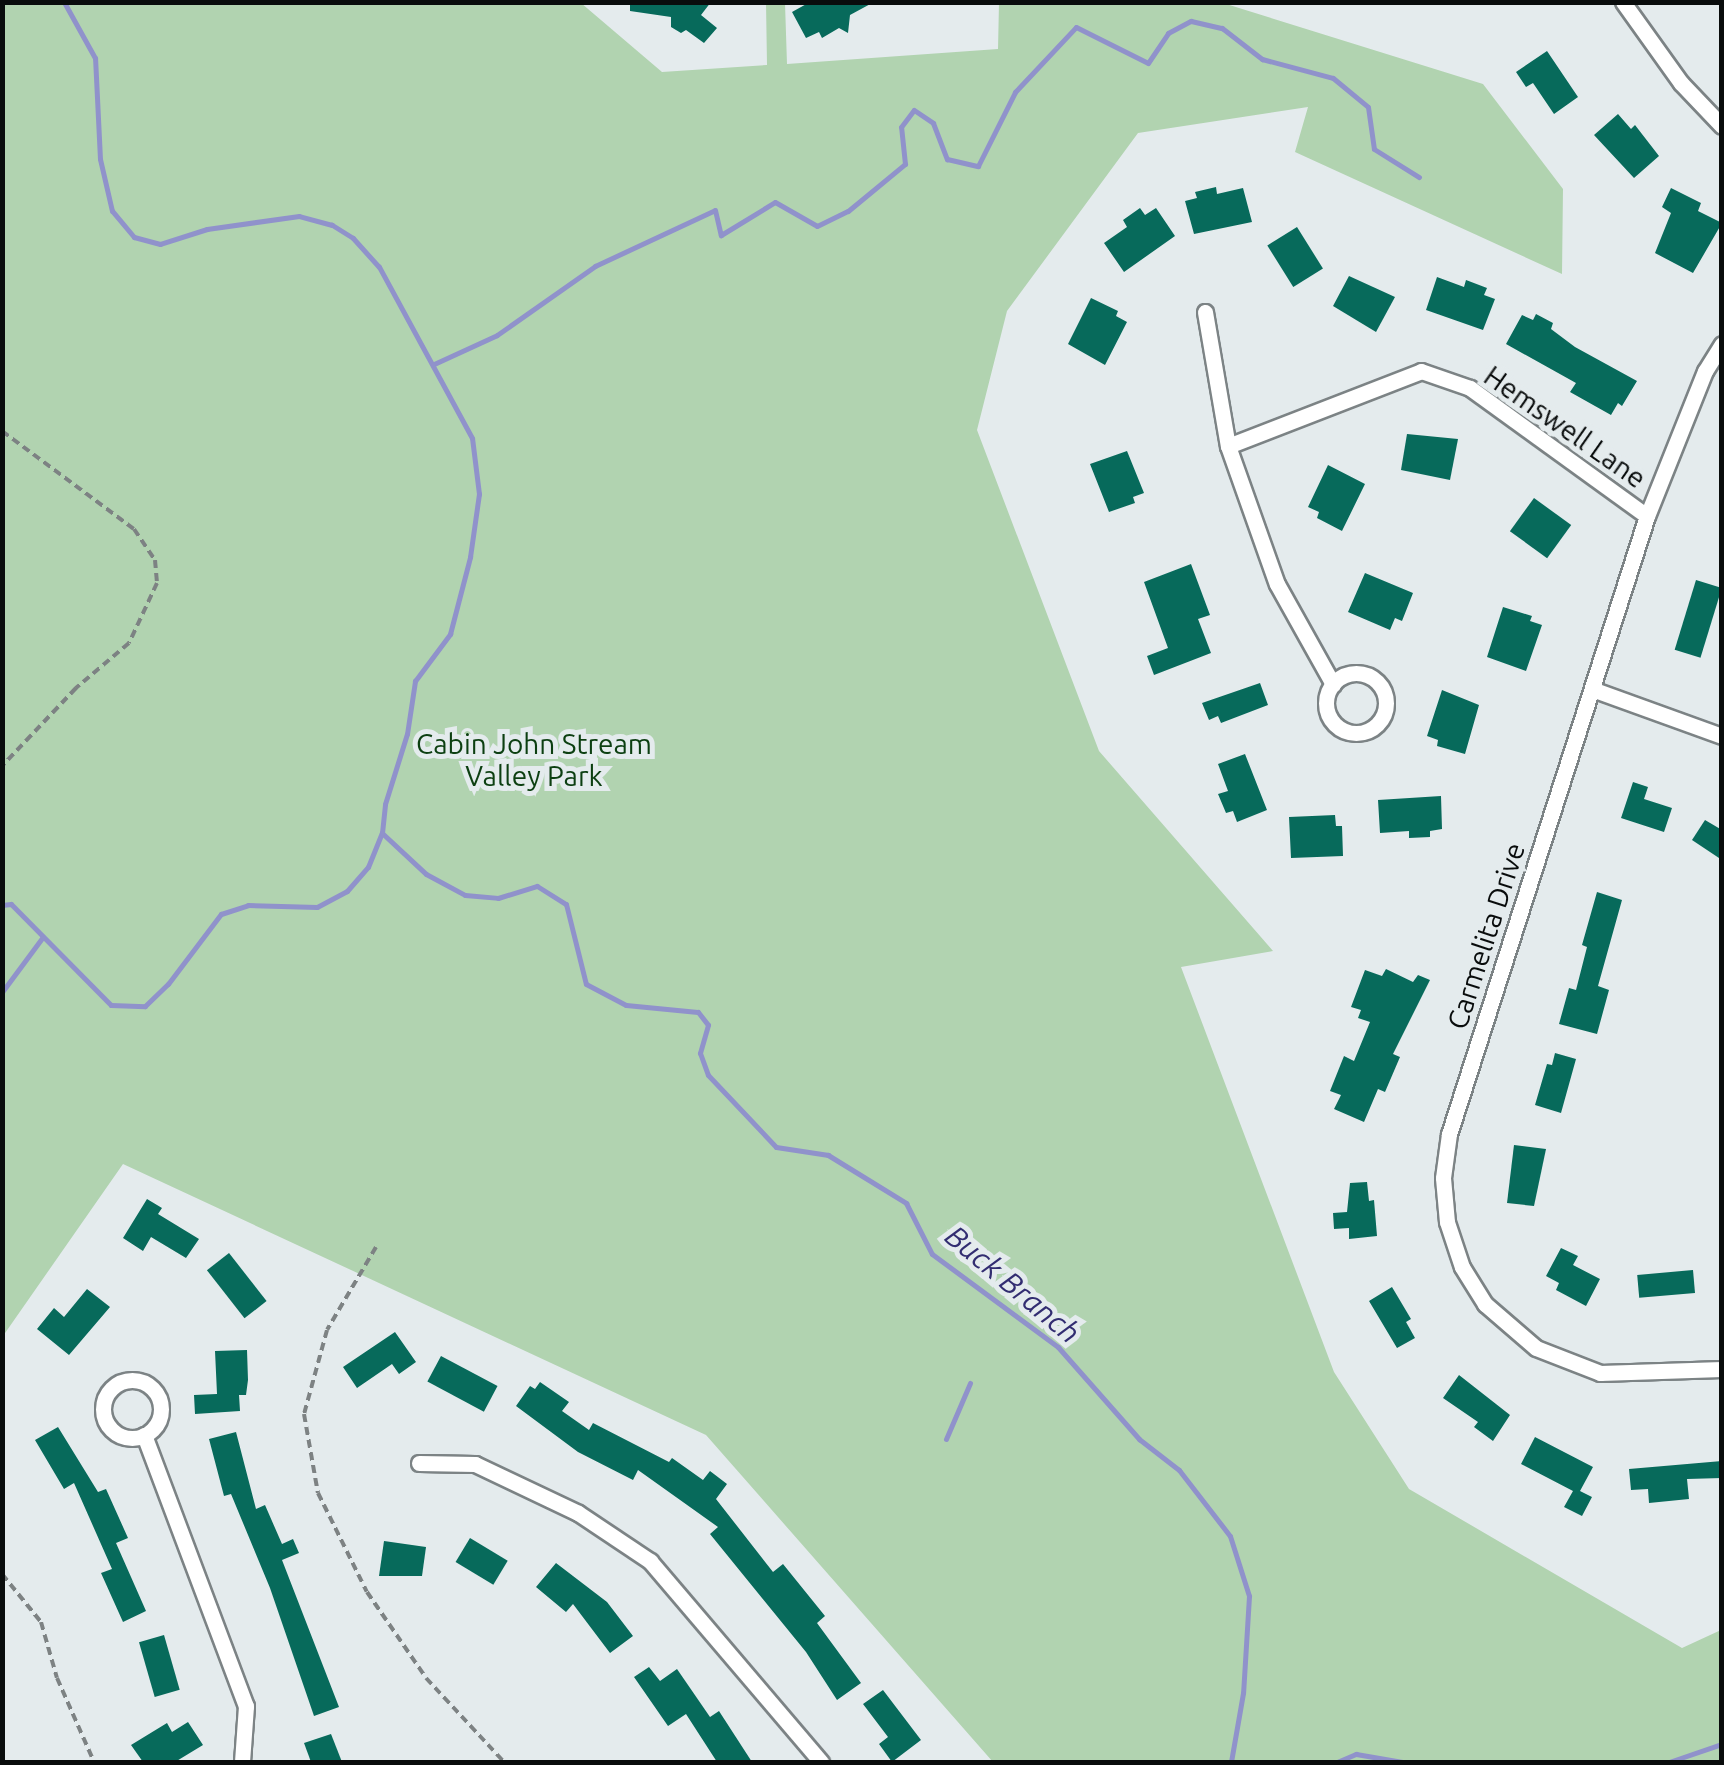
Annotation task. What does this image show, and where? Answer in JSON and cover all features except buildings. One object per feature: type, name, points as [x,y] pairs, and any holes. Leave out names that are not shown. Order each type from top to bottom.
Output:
[{"type":"street","points":[[1623,2],[1681,83],[1722,126]]},
{"type":"street","points":[[1205,312],[1228,446],[1277,584],[1333,684],[1326,708],[1340,729],[1364,732],[1379,723],[1386,699],[1372,678],[1347,674],[1333,684]]},
{"type":"street","name":"Carmelita Drive","points":[[1722,344],[1705,371],[1647,516],[1449,1134],[1442,1178],[1446,1222],[1462,1267],[1485,1304],[1536,1348],[1600,1373],[1722,1369]]},
{"type":"street","name":"Hemswell Lane","points":[[1228,446],[1421,371],[1470,388],[1647,516]]},
{"type":"street","points":[[1592,689],[1722,736]]},
{"type":"street","points":[[144,1436],[246,1706],[242,1762]]},
{"type":"street","points":[[419,1463],[475,1464],[578,1514],[650,1561],[821,1762]]},
{"type":"path","points":[[2,432],[134,529],[155,560],[157,583],[128,643],[76,688],[2,766]]},
{"type":"path","points":[[376,1247],[327,1330],[304,1414],[318,1493],[367,1592],[426,1678],[504,1762]]},
{"type":"path","points":[[2,1574],[41,1622],[57,1678],[94,1762]]},
{"type":"green space","name":"Cabin John Stream Valley Park","points":[[3,2],[581,3],[662,72],[767,65],[766,3],[785,3],[787,64],[998,49],[999,3],[1223,3],[1483,84],[1563,189],[1562,274],[1295,152],[1308,107],[1138,133],[1007,311],[977,430],[1099,751],[1273,951],[1181,967],[1334,1372],[1409,1489],[1682,1648],[1721,1630],[1721,1762],[993,1762],[706,1435],[123,1164],[3,1336]]},
{"type":"waterway","points":[[2,905],[11,904],[111,1005],[145,1006],[168,984],[221,914],[248,905],[317,907],[347,891],[368,867],[382,833],[385,804],[407,734],[415,681],[450,634],[470,557],[479,494],[472,438],[379,267],[353,238],[332,225],[299,216],[207,229],[160,244],[134,237],[112,211],[100,159],[95,58],[64,2]]},
{"type":"waterway","points":[[434,364],[497,335],[595,266],[715,210],[721,235],[775,202],[817,226],[848,211],[905,164],[901,127],[914,110],[933,123],[947,159],[978,166],[1015,92],[1076,27],[1148,63],[1168,33],[1191,21],[1222,28],[1262,59],[1333,78],[1368,107],[1374,149],[1419,177]]},
{"type":"waterway","name":"Buck Branch","points":[[382,833],[426,874],[465,895],[498,898],[537,886],[566,904],[586,984],[626,1005],[698,1012],[708,1025],[700,1053],[708,1075],[776,1147],[828,1155],[906,1203],[932,1254],[1058,1347],[1139,1439],[1179,1470],[1230,1536],[1249,1596],[1243,1693],[1231,1762]]},
{"type":"waterway","points":[[2,992],[42,938]]},
{"type":"waterway","points":[[946,1439],[970,1383]]},
{"type":"waterway","name":"Buck Branch","points":[[1669,1762],[1722,1744]]},
{"type":"waterway","name":"Buck Branch","points":[[1337,1762],[1356,1754],[1402,1762]]}]
